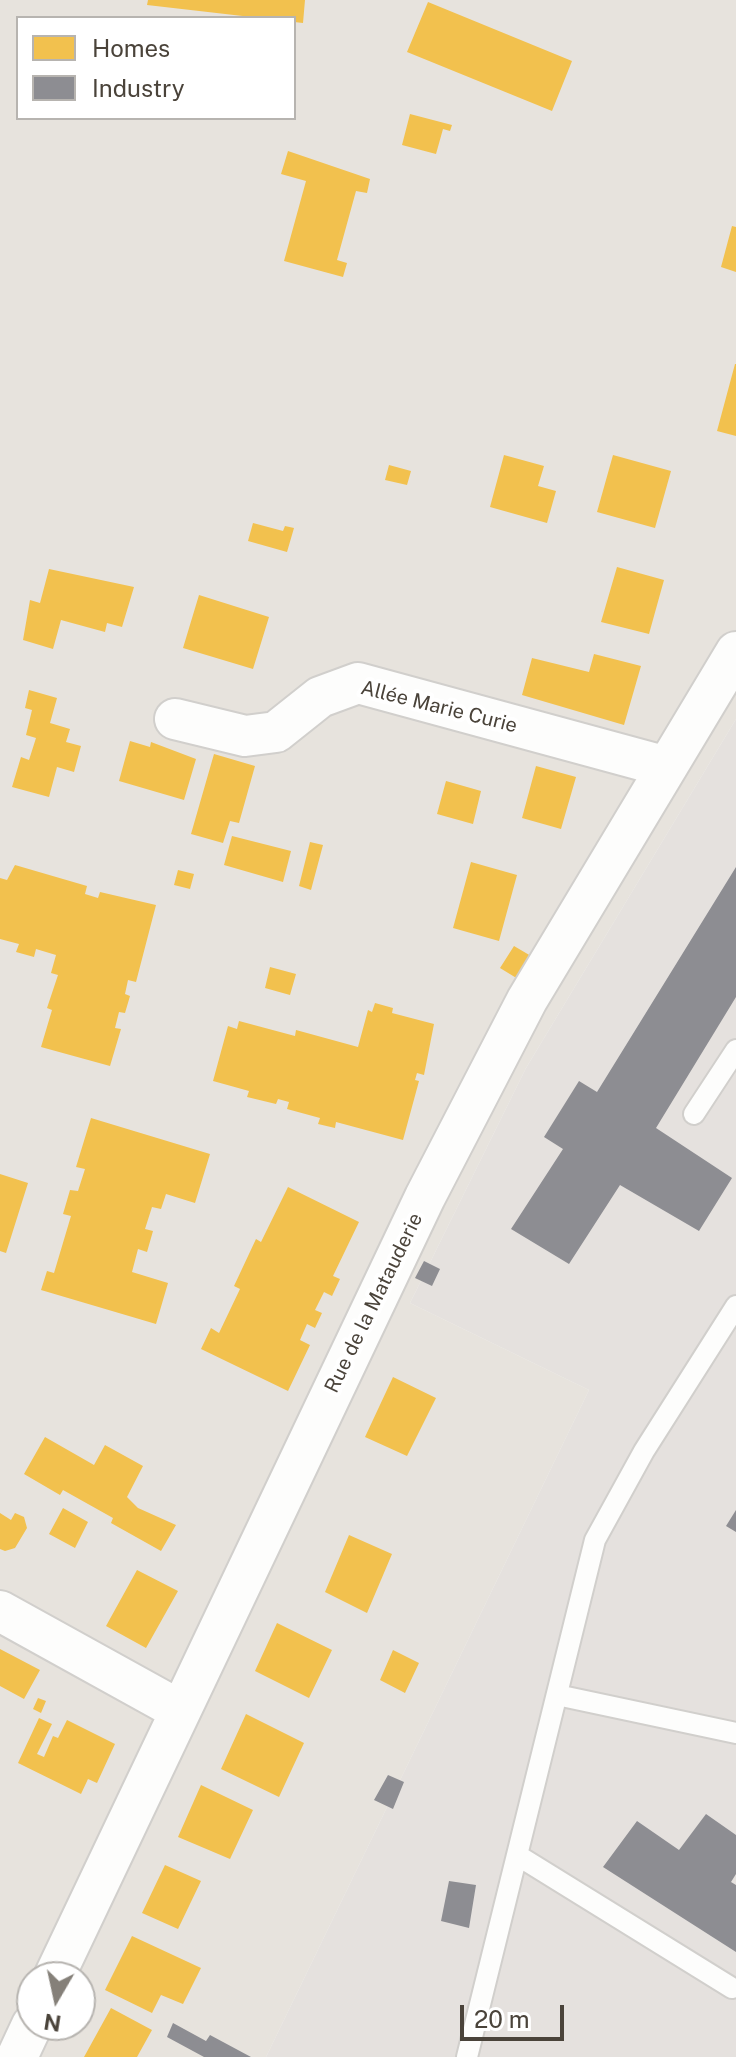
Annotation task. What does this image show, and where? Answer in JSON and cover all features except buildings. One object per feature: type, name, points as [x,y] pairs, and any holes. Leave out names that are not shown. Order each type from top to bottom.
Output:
[{"type":"street","name":"Rue de la Matauderie","points":[[61,1961],[425,1197],[520,1014],[736,652]]},
{"type":"street","name":"Allée Marie Curie","points":[[175,719],[245,736],[276,732],[320,697],[358,683],[667,767]]},
{"type":"street","points":[[0,1611],[179,1710]]},
{"type":"lane","points":[[694,1114],[736,1050]]},
{"type":"lane","points":[[467,2057],[595,1540],[644,1451],[736,1306]]},
{"type":"lane","points":[[557,1695],[736,1733]]},
{"type":"lane","points":[[517,1855],[732,1988]]},
{"type":"shaded area","points":[[0,0],[736,0],[736,719],[526,1068],[410,1303],[589,1390],[266,2057],[0,2057]]},
{"type":"shaded area","points":[[736,719],[736,2057],[266,2057],[589,1390],[410,1303],[526,1068]]}]
